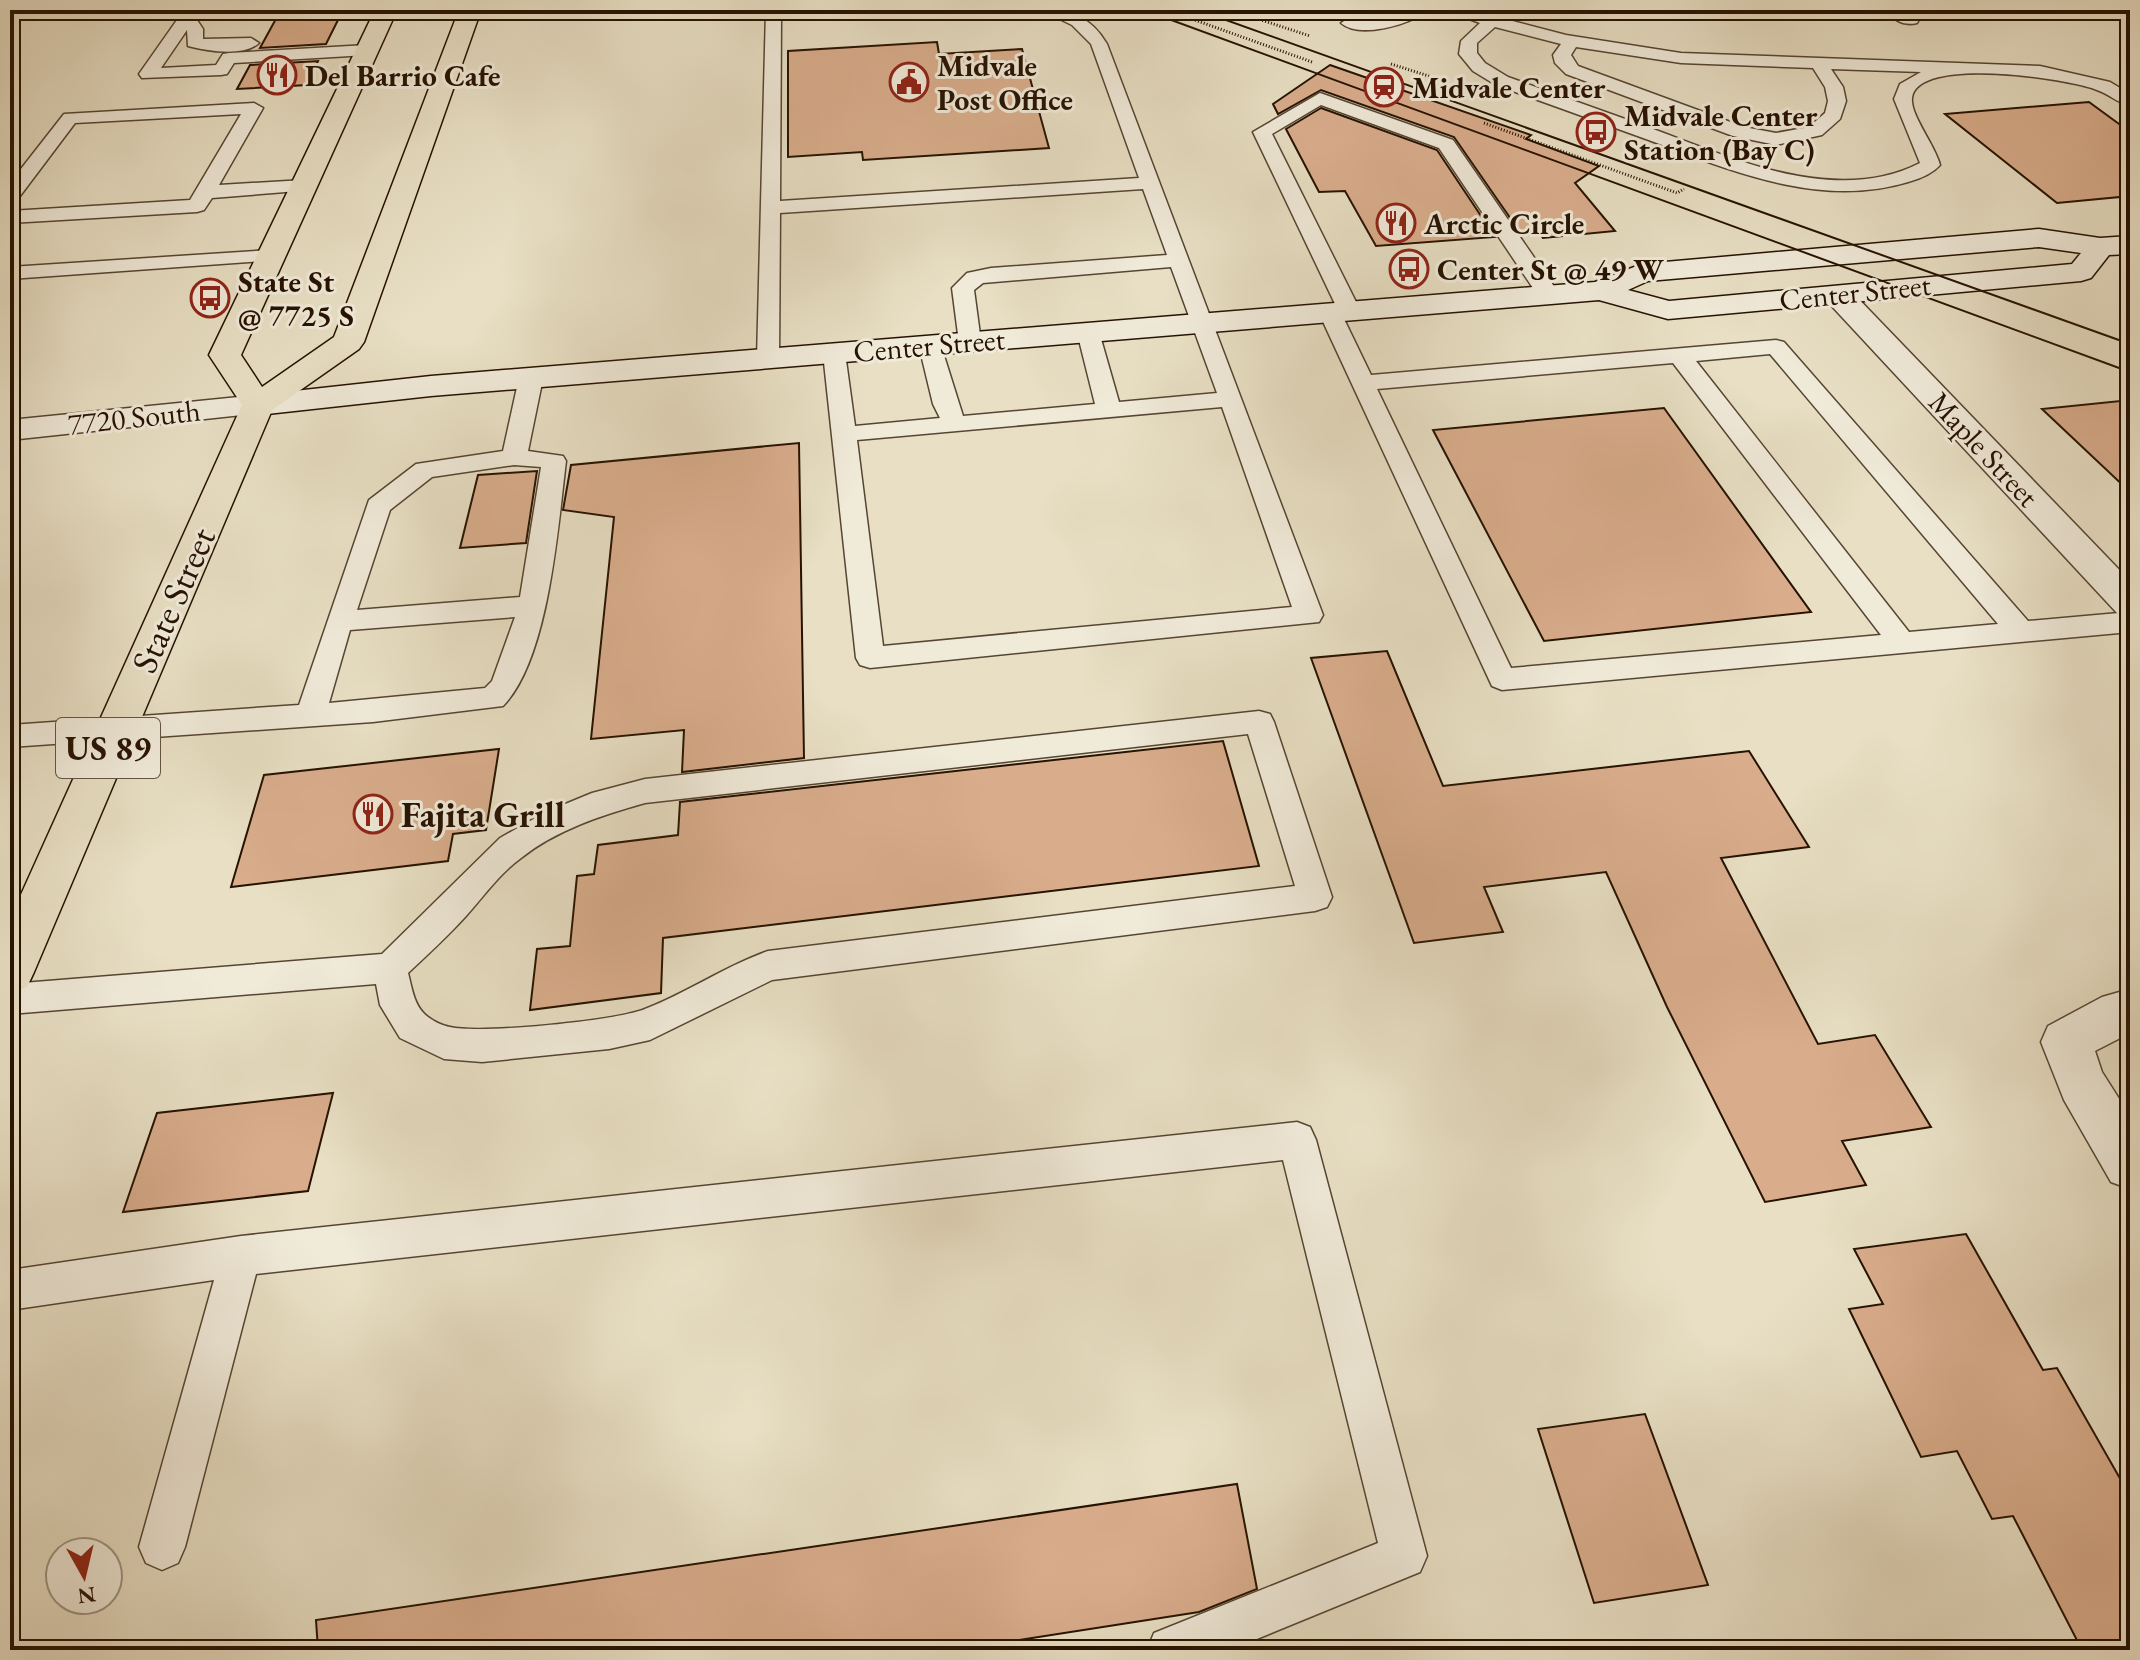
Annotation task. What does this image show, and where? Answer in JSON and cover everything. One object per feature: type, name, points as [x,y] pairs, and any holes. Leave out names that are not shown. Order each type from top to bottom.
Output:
[{"type":"main road","points":[[386,10],[225,355],[258,405],[348,342],[470,10]]},
{"type":"main road","name":"Center Street","points":[[258,405],[531,378],[1600,291],[1642,273],[2023,239],[2039,238],[2100,247],[2130,245]]},
{"type":"main road","name":"Center Street","points":[[1600,291],[1668,310],[2081,272],[2100,247]]},
{"type":"main road","name":"Maple Street","points":[[1838,295],[2130,604]]},
{"type":"main road","name":"7720 South","points":[[10,430],[258,405]]},
{"type":"main road","name":"State Street","points":[[10,972],[258,405]]},
{"type":"main road","points":[[2130,1011],[2119,1012],[2066,1042],[2082,1084],[2130,1164]]},
{"type":"lane","points":[[768,359],[773,12],[802,10]]},
{"type":"lane","points":[[834,353],[870,658],[1309,615],[1204,323],[1092,32],[1068,15],[1049,10]]},
{"type":"lane","points":[[1349,23],[1375,26],[1419,10]]},
{"type":"lane","points":[[1453,10],[1491,22],[1633,53],[1681,58],[2040,71],[2104,86],[2130,101]]},
{"type":"lane","points":[[190,14],[195,29],[194,42],[209,46],[371,43]]},
{"type":"lane","points":[[190,14],[148,74],[221,70],[229,58],[371,43]]},
{"type":"lane","points":[[1491,22],[1469,41],[1468,54],[1479,67],[1502,81],[1748,170],[1788,179],[1884,183],[1911,177],[1930,165],[1929,150],[1905,117],[1903,99],[1909,86],[1925,75],[1952,67]]},
{"type":"lane","points":[[1571,41],[1562,55],[1564,63],[1572,70],[1740,132],[1766,138],[1815,131],[1834,115],[1837,101],[1834,87],[1819,63]]},
{"type":"lane","points":[[1549,295],[1446,144],[1320,98],[1262,132],[1340,312],[1363,383],[1502,679],[2130,622]]},
{"type":"lane","points":[[10,196],[70,118],[254,108],[197,206],[10,217]]},
{"type":"lane","points":[[771,208],[1149,183]]},
{"type":"lane","points":[[205,192],[304,186]]},
{"type":"lane","points":[[10,273],[271,256]]},
{"type":"lane","points":[[970,342],[963,288],[975,278],[991,274],[1178,260]]},
{"type":"lane","points":[[1088,332],[1109,410]]},
{"type":"lane","points":[[930,346],[945,404],[955,424]]},
{"type":"lane","points":[[1363,383],[1776,347],[2020,631]]},
{"type":"lane","points":[[1679,355],[1901,641]]},
{"type":"lane","points":[[514,457],[531,378]]},
{"type":"lane","points":[[844,434],[1231,399]]},
{"type":"lane","points":[[10,736],[118,725],[311,713],[493,698],[505,686],[533,606],[554,461],[514,457],[425,470],[378,506],[311,713]]},
{"type":"lane","points":[[339,621],[533,606]]},
{"type":"lane","points":[[10,999],[390,968],[511,847],[557,821],[603,802],[645,791],[1259,722],[1315,897],[768,966],[650,1024],[609,1033],[482,1046],[444,1043],[413,1027],[398,1005],[390,968]]},
{"type":"lane","points":[[10,1290],[241,1256],[1297,1140],[1404,1556],[1171,1650]]},
{"type":"lane","points":[[162,1547],[241,1256]]},
{"type":"building","points":[[341,14],[326,44],[260,48],[277,17]]},
{"type":"building","name":"Midvale Post Office","points":[[937,42],[939,54],[1022,49],[1049,148],[863,160],[862,152],[788,157],[788,51]]},
{"type":"building","points":[[318,61],[307,85],[237,89],[250,65]]},
{"type":"building","points":[[1330,65],[1531,135],[1526,139],[1599,166],[1575,183],[1615,231],[1543,238],[1540,234],[1522,235],[1454,137],[1321,90],[1278,114],[1273,104]]},
{"type":"building","points":[[2089,102],[2130,132],[2130,196],[2057,203],[1945,114]]},
{"type":"building","points":[[1321,108],[1437,150],[1495,237],[1376,246],[1345,191],[1319,192],[1286,129]]},
{"type":"building","points":[[2130,400],[2130,492],[2042,409]]},
{"type":"building","points":[[1664,408],[1811,612],[1544,641],[1433,430]]},
{"type":"building","points":[[799,443],[804,758],[682,772],[684,730],[591,739],[614,517],[563,510],[571,465]]},
{"type":"building","points":[[537,471],[526,543],[460,548],[478,475]]},
{"type":"building","points":[[1387,651],[1443,786],[1749,751],[1809,847],[1721,858],[1818,1044],[1875,1035],[1931,1127],[1842,1141],[1866,1185],[1765,1202],[1667,1007],[1606,872],[1484,887],[1503,932],[1414,943],[1311,658]]},
{"type":"building","points":[[1223,741],[1259,866],[663,938],[661,993],[530,1010],[537,949],[570,946],[577,876],[594,874],[598,845],[678,835],[680,802]]},
{"type":"building","points":[[499,749],[486,830],[453,834],[448,861],[231,887],[264,775]]},
{"type":"building","points":[[333,1093],[308,1191],[123,1212],[157,1113]]},
{"type":"building","points":[[1966,1234],[2043,1370],[2057,1368],[2130,1496],[2130,1650],[2082,1650],[2013,1516],[1992,1519],[1957,1451],[1921,1457],[1849,1309],[1883,1304],[1854,1249]]},
{"type":"building","points":[[1645,1414],[1708,1585],[1594,1603],[1538,1429]]},
{"type":"building","points":[[1237,1484],[1257,1589],[1199,1612],[955,1650],[318,1650],[316,1620]]},
{"type":"tram line","points":[[1144,10],[2130,372]]},
{"type":"tram line","points":[[1198,10],[2130,344]]},
{"type":"place","name":"Del Barrio Cafe","points":[[277,75]]},
{"type":"place","name":"Midvale Post Office","points":[[909,82]]},
{"type":"place","name":"Midvale Center","points":[[1384,87]]},
{"type":"place","name":"Midvale Center Station (Bay C)","points":[[1596,132]]},
{"type":"place","name":"Arctic Circle","points":[[1396,223]]},
{"type":"place","name":"Center St @ 49 W","points":[[1409,269]]},
{"type":"place","name":"State St @ 7725 S","points":[[210,298]]},
{"type":"place","name":"Fajita Grill","points":[[373,814]]}]
